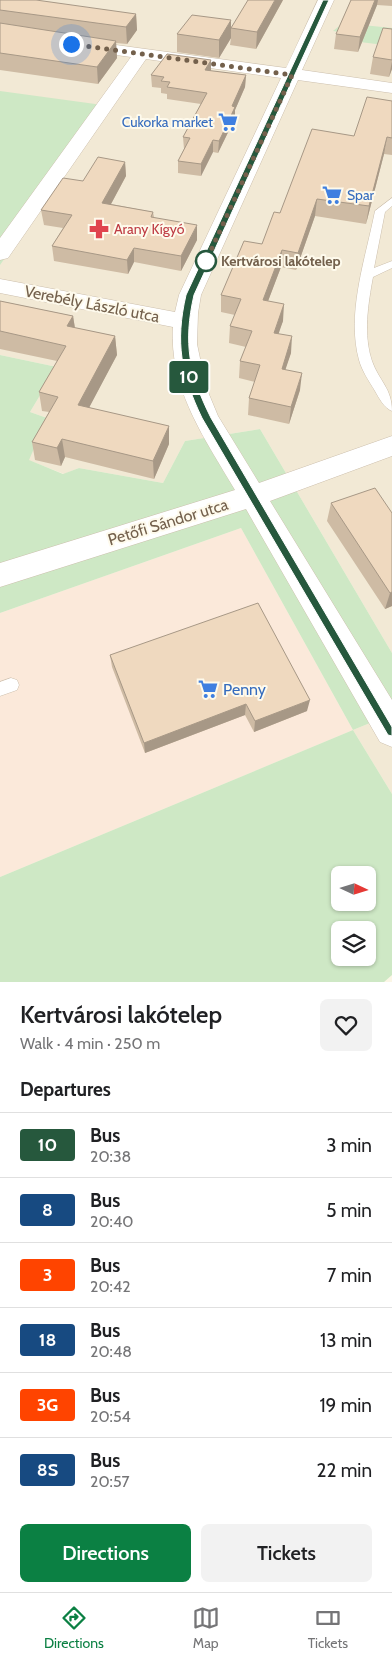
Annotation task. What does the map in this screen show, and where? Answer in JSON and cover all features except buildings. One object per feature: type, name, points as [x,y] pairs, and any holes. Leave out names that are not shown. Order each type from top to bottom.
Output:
[{"type":"street","points":[[326,0],[190,295],[184,321],[186,363],[193,390],[252,496],[392,731]]},
{"type":"street","points":[[66,44],[392,88]]},
{"type":"street","points":[[0,253],[141,55]]},
{"type":"street","name":"Verebély László utca","points":[[0,286],[154,317],[184,321]]},
{"type":"street","name":"Petőfi Sándor utca","points":[[0,575],[252,496],[392,446]]},
{"type":"lane","points":[[392,202],[380,210],[368,274],[361,335],[365,360],[392,406]]},
{"type":"lane","points":[[368,274],[392,264]]},
{"type":"shaded area","points":[[0,0],[392,0],[392,653],[260,429],[185,441],[163,483],[79,468],[64,474],[28,460],[47,418],[30,412],[57,367],[0,355]]},
{"type":"shaded area","points":[[241,528],[353,730],[0,877],[0,613]]},
{"type":"shaded area","points":[[392,714],[392,794],[353,730]]},
{"type":"green space","points":[[343,23],[392,28],[392,46],[360,42],[347,33],[333,31]]},
{"type":"green space","points":[[0,91],[110,106],[0,265]]},
{"type":"green space","points":[[0,355],[57,367],[30,412],[47,418],[29,460],[63,474],[79,468],[163,483],[185,441],[260,429],[392,653],[392,714],[353,730],[241,528],[0,613]]},
{"type":"green space","points":[[353,730],[392,794],[392,975],[384,982],[0,982],[0,877]]},
{"type":"bus line","name":"10","points":[[326,0],[190,295],[184,321],[183,342],[193,390],[206,418],[392,731]]},
{"type":"place","name":"Cukorka market","points":[[228,122]]},
{"type":"place","name":"Spar","points":[[332,195]]},
{"type":"place","name":"Arany Kígyó","points":[[99,229]]},
{"type":"place","name":"Kertvárosi lakótelep","points":[[206,261]]},
{"type":"place","name":"Penny","points":[[208,689]]},
{"type":"route","points":[[71,44],[292,75],[206,261]]}]
